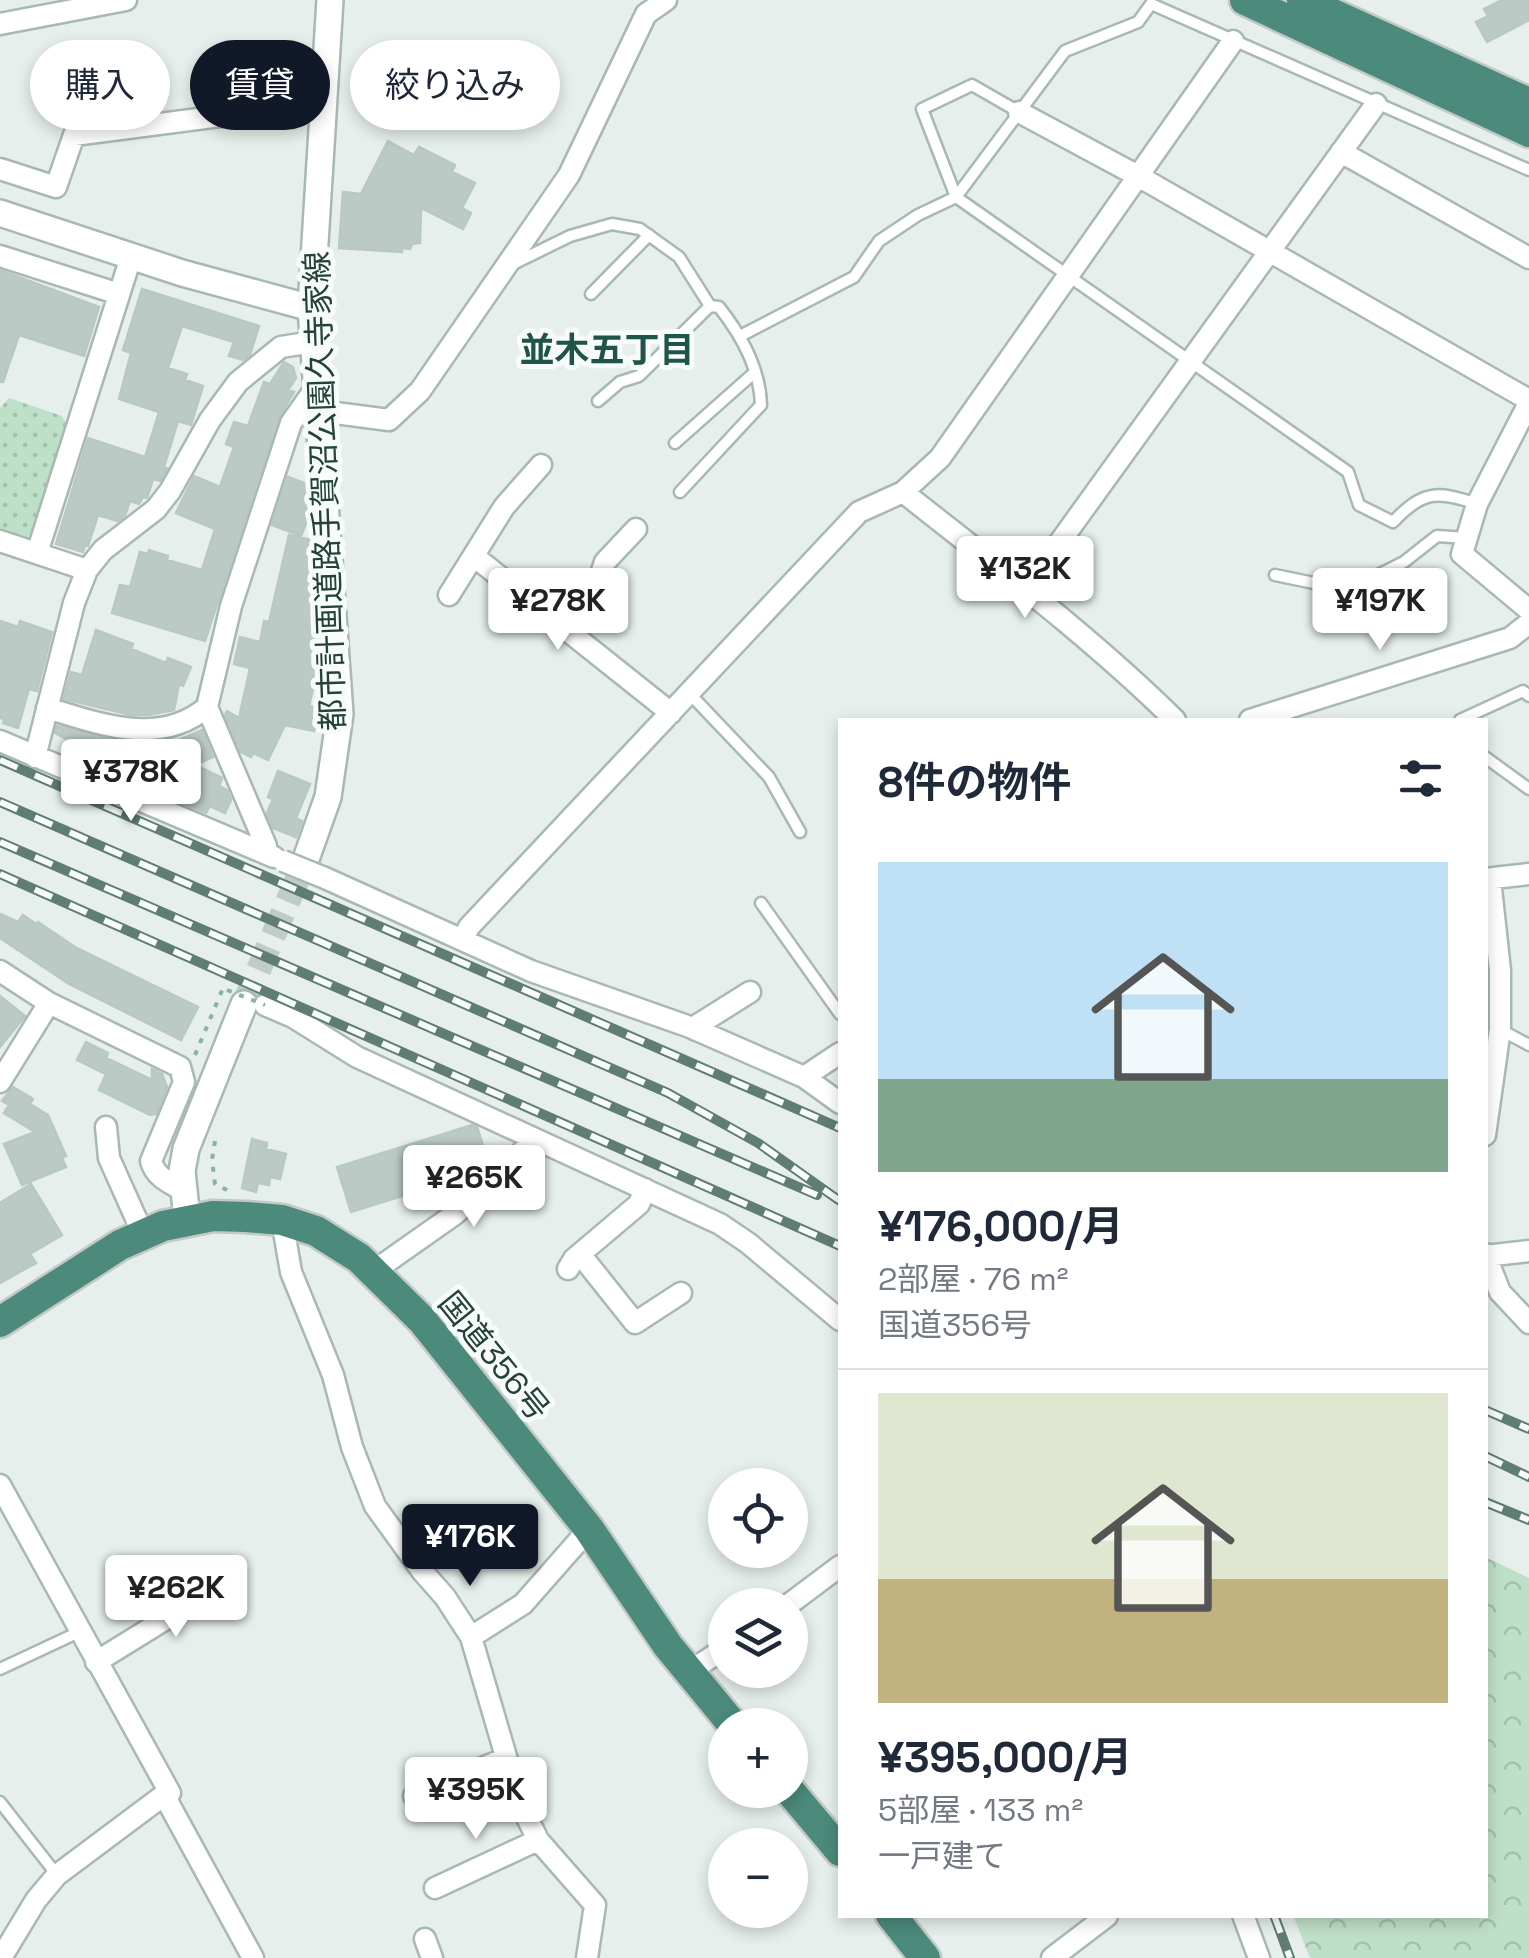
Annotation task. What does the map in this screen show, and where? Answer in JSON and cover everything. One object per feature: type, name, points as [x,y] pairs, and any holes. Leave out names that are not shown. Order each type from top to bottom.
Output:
[{"type":"highway","points":[[1245,0],[1529,132]]},
{"type":"highway","points":[[1302,0],[1529,103]]},
{"type":"highway","name":"国道356号","points":[[0,1322],[186,1205],[213,1216],[282,1220],[316,1231],[342,1245],[374,1271],[422,1320],[589,1530],[688,1672],[719,1708]]},
{"type":"highway","points":[[804,1808],[838,1849]]},
{"type":"highway","points":[[893,1918],[925,1958]]},
{"type":"street","points":[[0,24],[35,8],[126,0]]},
{"type":"street","name":"都市計画道路手賀沼公園久寺家線","points":[[327,40],[330,0]]},
{"type":"street","points":[[47,708],[110,728],[158,729],[190,722],[207,707],[231,606],[290,423],[318,399],[389,420],[420,391],[569,174],[646,14],[666,0]]},
{"type":"street","points":[[463,939],[469,926],[860,512],[902,492],[940,458],[1233,41]]},
{"type":"street","points":[[1026,589],[1376,104]]},
{"type":"street","points":[[1019,112],[1529,401],[1476,504],[1462,554],[1529,610]]},
{"type":"street","points":[[0,169],[56,187],[74,135],[190,120]]},
{"type":"street","name":"都市計画道路手賀沼公園久寺家線","points":[[284,858],[328,797],[340,714],[311,308],[321,130]]},
{"type":"street","points":[[1341,152],[1529,258]]},
{"type":"street","points":[[0,213],[131,257],[311,308]]},
{"type":"street","points":[[0,256],[119,294]]},
{"type":"street","points":[[37,554],[131,257]]},
{"type":"street","points":[[35,757],[74,603],[87,570],[102,550],[163,500],[210,420],[238,382],[281,347],[313,342]]},
{"type":"street","points":[[449,596],[504,508],[540,466]]},
{"type":"street","points":[[902,492],[1026,589],[1139,684],[1173,718]]},
{"type":"street","points":[[566,627],[594,595],[605,562],[636,529]]},
{"type":"street","points":[[0,541],[87,570]]},
{"type":"street","points":[[475,557],[670,713]]},
{"type":"street","points":[[1256,718],[1510,638],[1529,623]]},
{"type":"street","points":[[207,707],[266,846],[284,858]]},
{"type":"street","points":[[0,740],[284,858],[531,970],[696,1030],[804,1078],[838,1102]]},
{"type":"street","points":[[1488,1114],[1500,1029],[1500,970],[1488,879],[1529,874]]},
{"type":"street","points":[[0,971],[48,1003],[180,1067],[184,1082],[151,1161],[186,1205]]},
{"type":"street","points":[[696,1030],[699,1024],[750,992]]},
{"type":"street","points":[[186,1205],[186,1149],[245,1000],[292,1017],[356,1057],[734,1233],[838,1318]]},
{"type":"street","points":[[0,1082],[48,1003]]},
{"type":"street","points":[[804,1078],[838,1054]]},
{"type":"street","points":[[106,1127],[109,1158],[143,1234]]},
{"type":"street","points":[[374,1271],[455,1214],[535,1140]]},
{"type":"street","points":[[645,1189],[640,1204],[574,1261],[636,1323],[680,1293]]},
{"type":"street","points":[[282,1220],[291,1272],[334,1375],[352,1447],[376,1506],[422,1571],[445,1596],[471,1637],[519,1800],[538,1840],[595,1904],[587,1958]]},
{"type":"street","points":[[1488,1255],[1529,1251]]},
{"type":"street","points":[[1488,1262],[1500,1292],[1529,1323]]},
{"type":"street","points":[[0,1485],[170,1793],[57,1875],[4,1945]]},
{"type":"street","points":[[471,1637],[523,1604],[589,1530]]},
{"type":"street","points":[[808,1590],[838,1568]]},
{"type":"street","points":[[96,1662],[232,1578]]},
{"type":"street","points":[[688,1672],[708,1659]]},
{"type":"street","points":[[414,1796],[504,1759]]},
{"type":"street","points":[[164,1796],[253,1958]]},
{"type":"street","points":[[435,1888],[538,1840]]},
{"type":"street","points":[[1052,1958],[1104,1918]]},
{"type":"street","points":[[1244,1918],[1259,1958]]},
{"type":"lane","points":[[742,336],[854,277],[878,241],[956,197],[1065,50],[1138,22],[1151,4],[1529,170]]},
{"type":"lane","points":[[1019,112],[972,85],[922,109],[956,197],[1348,472],[1359,505],[1393,522],[1421,498],[1440,494],[1476,504]]},
{"type":"lane","points":[[508,266],[570,236],[612,224],[640,229],[679,257],[710,306]]},
{"type":"lane","points":[[590,294],[649,235]]},
{"type":"lane","points":[[680,492],[762,405],[761,388],[742,336],[720,307],[710,306]]},
{"type":"lane","points":[[598,402],[620,382],[639,376],[710,306]]},
{"type":"lane","points":[[676,442],[755,372]]},
{"type":"lane","points":[[1275,575],[1348,590],[1404,562],[1437,536],[1466,538]]},
{"type":"lane","points":[[1464,718],[1523,691],[1529,696]]},
{"type":"lane","points":[[689,693],[769,777],[800,832]]},
{"type":"lane","points":[[1488,759],[1529,789]]},
{"type":"lane","points":[[761,903],[838,1011]]},
{"type":"lane","points":[[1500,1029],[1529,1046]]},
{"type":"lane","points":[[0,1669],[79,1632]]},
{"type":"lane","points":[[0,1802],[57,1875]]},
{"type":"path","points":[[180,1067],[198,1052],[223,988],[245,1000]]},
{"type":"path","points":[[218,1128],[212,1160],[215,1184],[232,1192]]},
{"type":"green space","points":[[9,398],[62,416],[69,428],[33,535],[22,539],[0,532],[0,408]]},
{"type":"green space","points":[[1488,1558],[1529,1578],[1529,1958],[1310,1958],[1294,1918],[1488,1918]]},
{"type":"building","points":[[1502,0],[1529,0],[1529,20],[1487,42],[1476,22],[1488,16],[1484,9]]},
{"type":"building","points":[[388,141],[414,155],[419,147],[455,165],[452,172],[475,183],[462,208],[471,213],[463,229],[421,208],[420,243],[412,244],[410,249],[402,248],[402,252],[339,248],[343,192],[361,194]]},
{"type":"building","points":[[0,270],[99,307],[84,356],[19,335],[0,382]]},
{"type":"building","points":[[142,289],[259,326],[250,355],[243,360],[229,356],[234,342],[182,326],[168,368],[187,374],[185,380],[203,386],[191,425],[178,421],[164,467],[167,468],[160,481],[153,479],[147,498],[143,497],[139,504],[130,501],[118,521],[98,515],[83,552],[56,544],[88,438],[145,457],[159,412],[119,399],[131,353],[123,350]]},
{"type":"building","points":[[284,362],[293,367],[296,378],[288,390],[294,392],[278,419],[205,641],[112,613],[120,585],[130,587],[140,552],[148,554],[149,550],[168,556],[167,560],[202,570],[215,529],[176,513],[194,476],[220,487],[234,447],[226,444],[234,422],[248,426],[264,382],[270,384]]},
{"type":"building","points":[[288,477],[307,484],[303,501],[309,503],[304,514],[309,516],[301,536],[272,525]]},
{"type":"building","points":[[289,535],[311,540],[308,561],[313,562],[311,583],[316,603],[312,620],[317,622],[316,654],[320,657],[309,706],[319,708],[314,731],[285,725],[268,760],[241,752],[225,715],[227,711],[239,718],[250,668],[234,664],[240,637],[260,642],[264,621],[269,622]]},
{"type":"building","points":[[0,621],[18,627],[20,621],[52,632],[37,691],[29,689],[18,728],[0,718]]},
{"type":"building","points":[[96,630],[133,644],[131,649],[166,663],[168,658],[191,667],[183,686],[179,684],[174,710],[131,715],[64,699],[71,672],[82,675]]},
{"type":"building","points":[[57,726],[127,742],[167,741],[166,746],[202,730],[213,757],[195,765],[222,778],[219,786],[227,790],[231,800],[225,813],[210,806],[206,813],[154,791],[168,763],[132,759],[130,771],[99,768],[78,759],[83,749],[55,733]]},
{"type":"building","points":[[278,771],[310,784],[296,818],[302,821],[296,837],[273,828],[267,813],[273,799],[268,797]]},
{"type":"building","points":[[0,914],[18,922],[23,915],[38,922],[75,947],[198,1007],[181,1040],[69,984],[0,938]]},
{"type":"building","points":[[0,996],[25,1016],[0,1047]]},
{"type":"building","points":[[86,1042],[108,1053],[106,1058],[152,1080],[152,1069],[162,1074],[167,1087],[156,1114],[150,1115],[99,1090],[106,1074],[77,1060]]},
{"type":"building","points":[[13,1087],[33,1099],[30,1104],[48,1115],[66,1156],[62,1158],[66,1167],[22,1185],[4,1144],[35,1132],[4,1113],[9,1105],[2,1101]]},
{"type":"building","points":[[472,1125],[477,1127],[489,1164],[480,1172],[351,1212],[337,1167]]},
{"type":"building","points":[[252,1139],[267,1143],[266,1149],[286,1154],[280,1179],[270,1177],[269,1185],[258,1183],[256,1192],[242,1188]]},
{"type":"building","points":[[31,1184],[62,1235],[30,1254],[36,1263],[0,1283],[0,1203]]},
{"type":"tunnel","points":[[244,1004],[306,859]]},
{"type":"railway","points":[[0,760],[838,1127]]},
{"type":"railway","points":[[0,802],[668,1093],[758,1143],[838,1200]]},
{"type":"railway","points":[[0,842],[817,1195]]},
{"type":"railway","points":[[0,874],[838,1245]]},
{"type":"railway","points":[[1488,1411],[1529,1429]]},
{"type":"railway","points":[[1488,1457],[1529,1477]]},
{"type":"railway","points":[[1488,1503],[1529,1520]]},
{"type":"railway","points":[[1275,1918],[1290,1958]]},
{"type":"district","name":"並木五丁目","points":[[607,350]]}]
